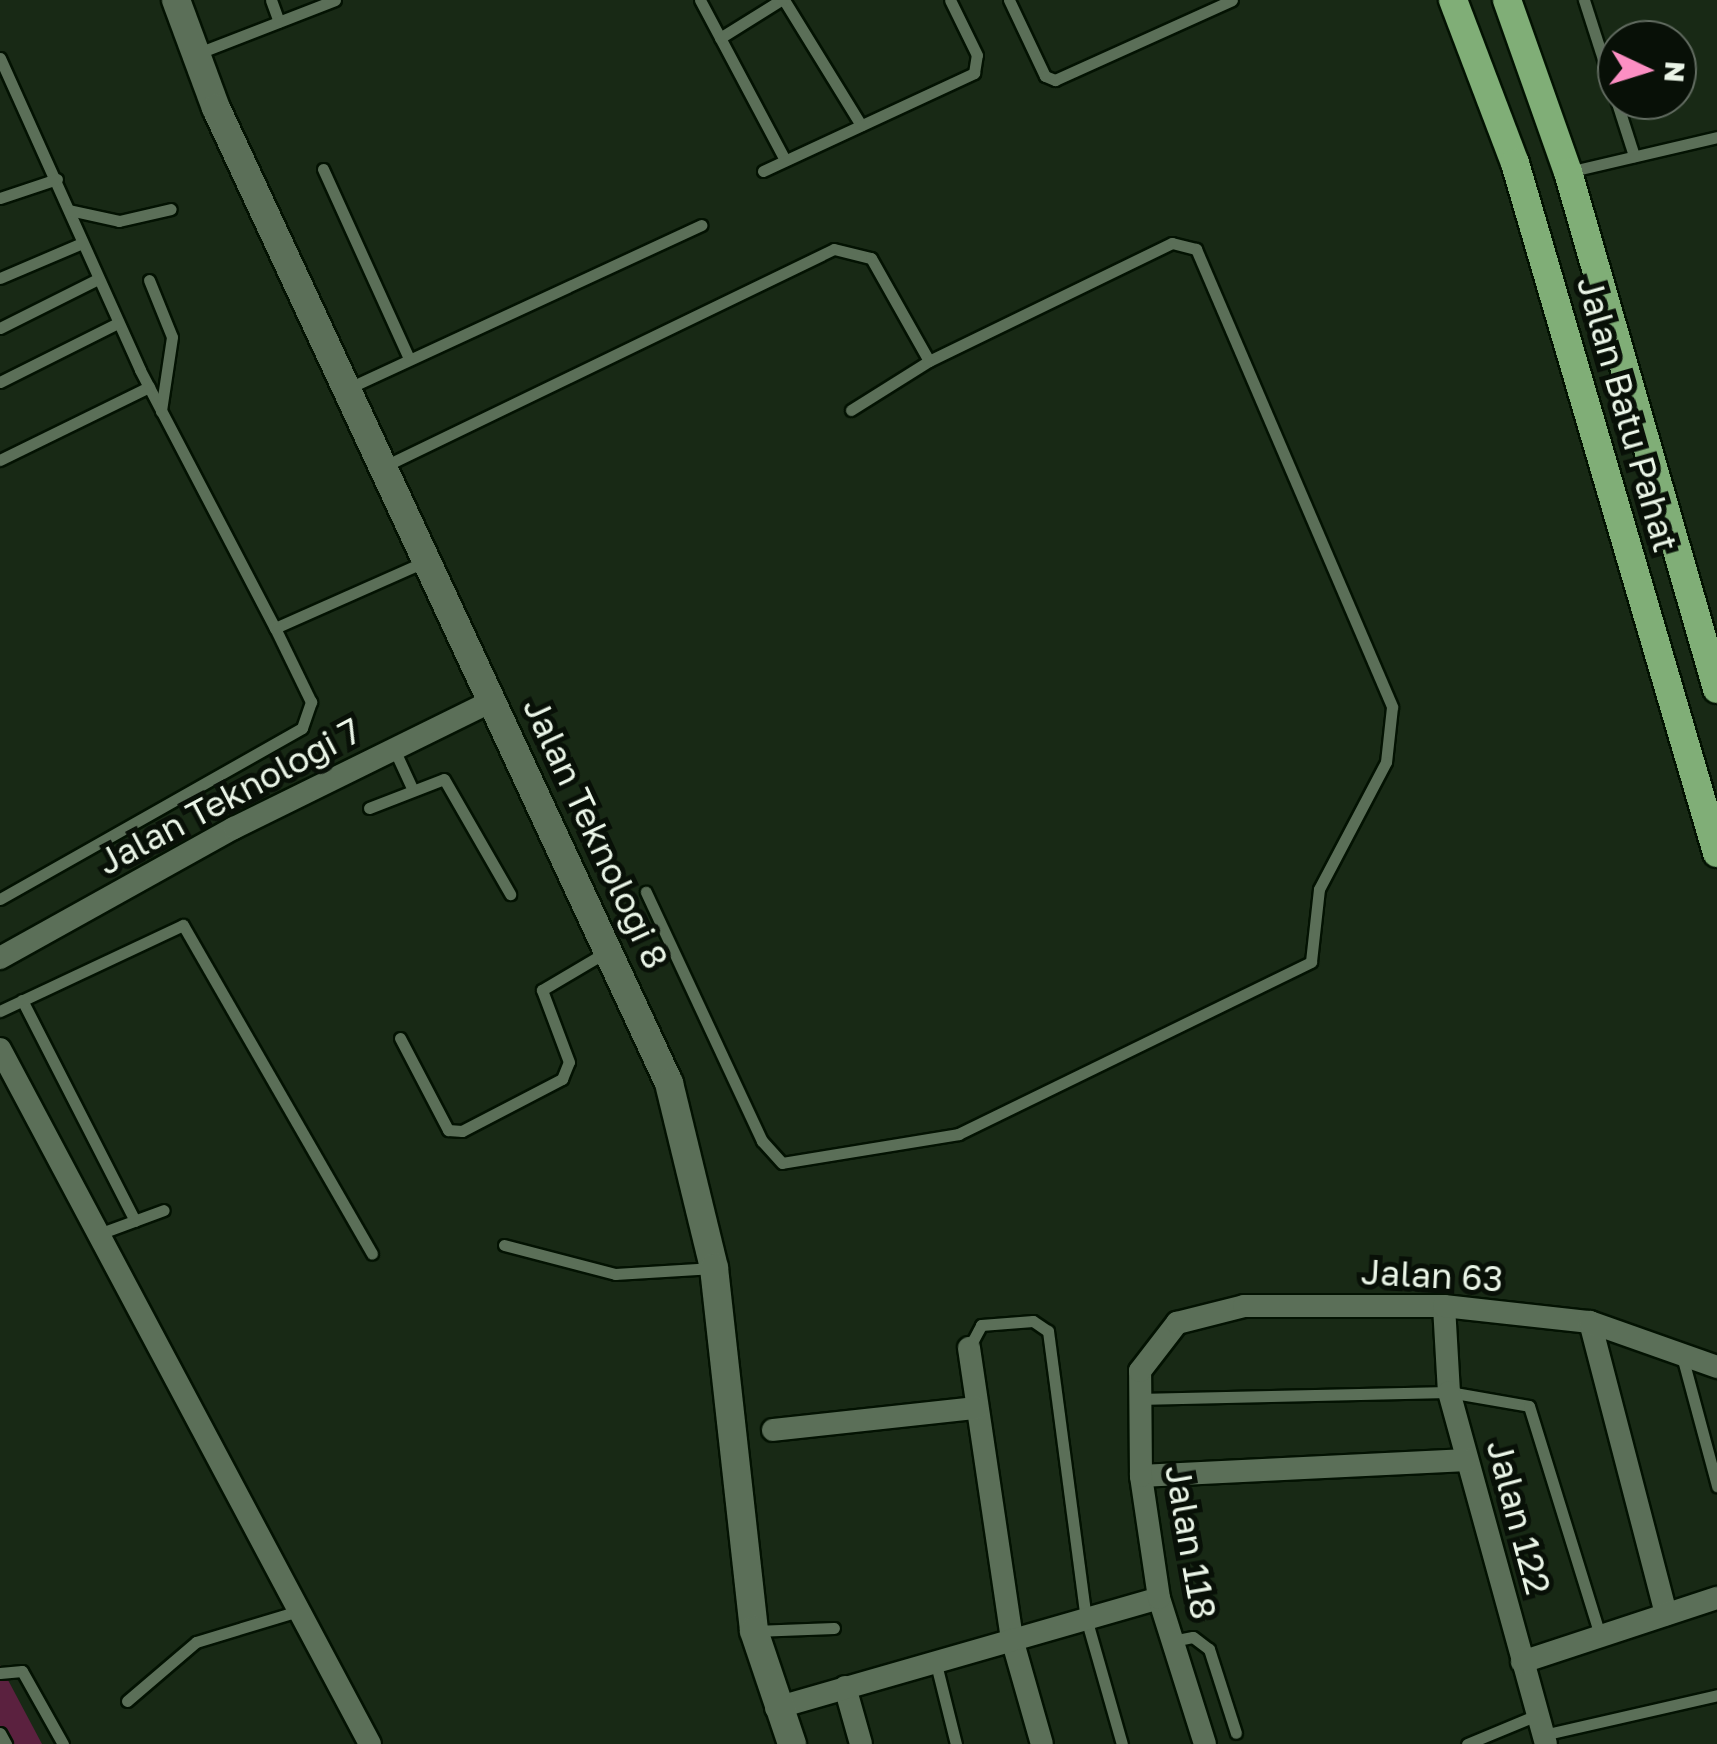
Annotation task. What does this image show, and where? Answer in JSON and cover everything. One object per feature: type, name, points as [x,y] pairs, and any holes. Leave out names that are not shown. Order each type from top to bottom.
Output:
[{"type":"highway","name":"Jalan Batu Pahat","points":[[1453,0],[1515,163],[1717,853]]},
{"type":"highway","name":"Jalan Batu Pahat","points":[[1507,0],[1568,172],[1717,689]]},
{"type":"street","name":"Jalan Teknologi 8","points":[[176,0],[196,54],[670,1083],[714,1268],[754,1630],[776,1708],[792,1744]]},
{"type":"street","name":"Jalan Teknologi 7","points":[[0,958],[492,701]]},
{"type":"street","points":[[0,1049],[370,1744]]},
{"type":"street","name":"Jalan 63","points":[[1149,1349],[1177,1323],[1210,1311],[1444,1306],[1590,1322],[1717,1366]]},
{"type":"street","name":"Jalan 122","points":[[1444,1306],[1449,1392],[1542,1731]]},
{"type":"street","points":[[1590,1322],[1666,1614]]},
{"type":"street","points":[[969,1348],[1012,1640],[1042,1744]]},
{"type":"street","name":"Jalan 118","points":[[1149,1349],[1137,1400],[1142,1476],[1159,1598],[1205,1744]]},
{"type":"street","points":[[773,1430],[977,1408]]},
{"type":"street","points":[[1142,1476],[1467,1460]]},
{"type":"street","points":[[776,1708],[1159,1598]]},
{"type":"street","points":[[1522,1662],[1717,1598]]},
{"type":"street","points":[[845,1687],[860,1744]]},
{"type":"lane","points":[[270,0],[279,22]]},
{"type":"lane","points":[[196,54],[335,0]]},
{"type":"lane","points":[[700,0],[784,160]]},
{"type":"lane","points":[[720,38],[783,0],[861,126]]},
{"type":"lane","points":[[763,170],[974,73],[977,55],[950,0]]},
{"type":"lane","points":[[1008,0],[1045,76],[1055,80],[1232,0]]},
{"type":"lane","points":[[1584,0],[1634,156]]},
{"type":"lane","points":[[0,58],[149,388],[311,702],[302,728],[0,899]]},
{"type":"lane","points":[[1568,172],[1717,136]]},
{"type":"lane","points":[[323,170],[409,358]]},
{"type":"lane","points":[[0,198],[57,178]]},
{"type":"lane","points":[[69,210],[119,221],[172,210]]},
{"type":"lane","points":[[350,387],[701,225]]},
{"type":"lane","points":[[646,892],[762,1142],[782,1163],[958,1134],[1314,956],[1319,888],[1386,762],[1392,708],[1196,249],[1172,243],[930,362],[851,410]]},
{"type":"lane","points":[[0,278],[82,244]]},
{"type":"lane","points":[[387,465],[834,249],[870,258],[930,362]]},
{"type":"lane","points":[[0,328],[98,280]]},
{"type":"lane","points":[[149,280],[172,337],[162,411]]},
{"type":"lane","points":[[0,382],[118,323]]},
{"type":"lane","points":[[0,460],[149,388]]},
{"type":"lane","points":[[275,628],[428,560]]},
{"type":"lane","points":[[394,749],[411,786]]},
{"type":"lane","points":[[368,808],[430,778],[451,784],[510,894]]},
{"type":"lane","points":[[0,1011],[172,924],[196,933],[372,1254]]},
{"type":"lane","points":[[400,1038],[448,1130],[462,1131],[562,1080],[569,1062],[542,990],[608,951]]},
{"type":"lane","points":[[22,1000],[135,1221]]},
{"type":"lane","points":[[96,1235],[164,1210]]},
{"type":"lane","points":[[504,1245],[615,1274],[714,1268]]},
{"type":"lane","points":[[969,1348],[980,1325],[1046,1325],[1086,1618],[1122,1744]]},
{"type":"lane","points":[[1680,1352],[1717,1486]]},
{"type":"lane","points":[[1137,1400],[1449,1392],[1529,1406],[1600,1636]]},
{"type":"lane","points":[[127,1701],[196,1642],[298,1610]]},
{"type":"lane","points":[[754,1630],[834,1628]]},
{"type":"lane","points":[[1172,1641],[1193,1637],[1209,1649],[1236,1734]]},
{"type":"lane","points":[[935,1660],[956,1744]]},
{"type":"lane","points":[[0,1673],[22,1670],[63,1744]]},
{"type":"lane","points":[[1467,1744],[1717,1694]]},
{"type":"lane","points":[[0,1733],[6,1744]]},
{"type":"shaded area","points":[[0,1665],[42,1744],[0,1744]]}]
